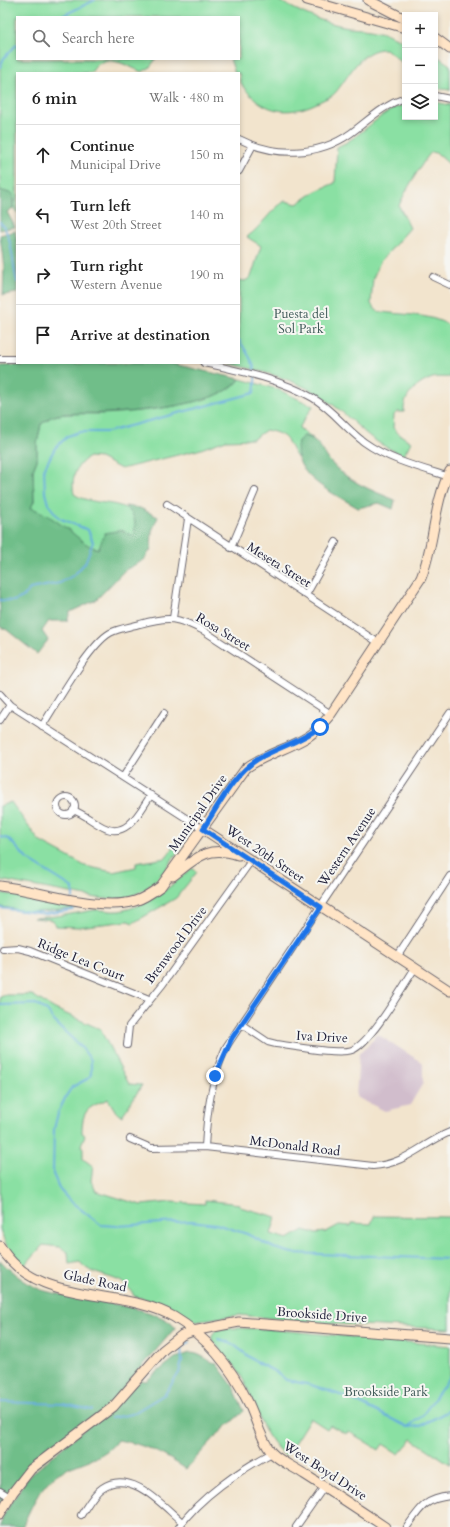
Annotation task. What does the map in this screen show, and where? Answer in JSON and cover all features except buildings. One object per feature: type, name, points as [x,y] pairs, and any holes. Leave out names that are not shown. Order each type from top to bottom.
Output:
[{"type":"main road","points":[[307,0],[402,27]]},
{"type":"main road","points":[[368,0],[402,17]]},
{"type":"main road","points":[[438,42],[450,49]]},
{"type":"main road","name":"Municipal Drive","points":[[0,886],[112,905],[134,902],[161,886],[203,829],[235,781],[246,768],[259,758],[308,736],[320,727],[331,714],[414,590],[427,563],[449,475]]},
{"type":"main road","name":"West 20th Street","points":[[203,829],[450,991]]},
{"type":"main road","points":[[161,886],[205,853],[218,852],[248,859]]},
{"type":"main road","name":"Glade Road","points":[[0,1246],[6,1256],[19,1270],[38,1281],[155,1308],[172,1316],[193,1331]]},
{"type":"main road","name":"Brookside Drive","points":[[0,1514],[10,1497],[31,1469],[113,1407],[163,1350],[182,1336],[193,1331],[240,1322],[450,1338]]},
{"type":"main road","name":"West Boyd Drive","points":[[193,1331],[205,1341],[231,1370],[248,1401],[257,1429],[272,1453],[385,1527]]},
{"type":"street","points":[[438,97],[450,99]]},
{"type":"street","points":[[240,139],[269,150],[292,152],[321,147],[343,139],[376,112],[402,99]]},
{"type":"street","points":[[240,169],[253,145]]},
{"type":"street","points":[[433,277],[450,285]]},
{"type":"street","points":[[0,359],[16,359]]},
{"type":"street","points":[[208,364],[289,386],[322,404],[358,437],[382,453],[449,475]]},
{"type":"street","points":[[231,548],[255,491]]},
{"type":"street","name":"Meseta Street","points":[[168,504],[231,548],[379,642]]},
{"type":"street","points":[[174,618],[188,519]]},
{"type":"street","points":[[306,595],[336,542]]},
{"type":"street","name":"Rosa Street","points":[[42,726],[90,653],[103,638],[111,632],[151,621],[174,618],[204,631],[331,714]]},
{"type":"street","name":"West 20th Street","points":[[0,694],[10,705],[123,776],[203,829]]},
{"type":"street","points":[[0,720],[10,705]]},
{"type":"street","name":"Western Avenue","points":[[205,1147],[211,1087],[222,1055],[241,1024],[450,713]]},
{"type":"street","points":[[123,776],[164,714]]},
{"type":"street","points":[[73,810],[103,827],[111,830],[120,830],[133,821],[151,795]]},
{"type":"street","name":"Brenwood Drive","points":[[127,1045],[129,1026],[149,999],[163,984],[248,859]]},
{"type":"street","points":[[397,957],[450,876]]},
{"type":"street","name":"Ridge Lea Court","points":[[4,949],[18,948],[30,951],[149,999]]},
{"type":"street","name":"Iva Drive","points":[[241,1024],[263,1039],[276,1044],[341,1051],[353,1050],[367,1039],[415,968]]},
{"type":"street","name":"McDonald Road","points":[[130,1139],[150,1148],[205,1147],[381,1166],[400,1161],[450,1132]]},
{"type":"street","points":[[81,1515],[91,1499],[102,1488],[111,1484],[129,1483],[143,1489],[180,1525],[215,1490],[248,1465],[272,1453]]},
{"type":"street","points":[[296,1527],[324,1486]]},
{"type":"street","points":[[0,1491],[10,1497]]},
{"type":"street","points":[[407,1527],[426,1503],[438,1498],[450,1496]]},
{"type":"shaded area","points":[[377,1034],[423,1063],[423,1083],[410,1105],[385,1111],[356,1097],[359,1053],[366,1048]]},
{"type":"green space","points":[[0,0],[278,0],[321,20],[349,27],[376,30],[402,40],[402,62],[386,49],[369,53],[356,64],[332,96],[302,109],[286,111],[270,108],[254,98],[242,84],[240,79],[240,72],[235,72],[230,60],[240,60],[240,16],[16,16],[16,60],[155,60],[149,68],[142,72],[122,63],[108,61],[102,62],[96,66],[92,72],[16,72],[16,212],[13,208],[14,198],[0,190]]},
{"type":"green space","points":[[438,57],[450,65],[450,90],[438,88]]},
{"type":"green space","name":"Puesta del Sol Park","points":[[438,103],[450,105],[450,165],[438,154],[432,152],[425,160],[399,206],[410,228],[380,262],[373,278],[371,304],[377,311],[424,316],[433,318],[450,326],[450,377],[432,378],[420,384],[408,396],[404,406],[404,412],[397,412],[394,415],[393,428],[411,442],[404,455],[373,439],[332,404],[308,389],[282,378],[231,364],[240,364],[240,280],[245,281],[251,277],[261,246],[247,237],[274,209],[285,201],[297,204],[316,191],[335,183],[337,147],[346,143],[378,118],[402,105],[402,120],[438,120]]},
{"type":"green space","points":[[0,190],[13,194],[13,208],[7,212],[15,227],[0,230]]},
{"type":"green space","points":[[15,231],[16,293],[3,295],[4,268],[0,235]]},
{"type":"green space","points":[[63,364],[173,364],[240,379],[231,388],[217,395],[180,405],[140,411],[59,415],[50,417],[41,424],[37,444],[37,460],[33,470],[34,501],[31,508],[51,518],[86,544],[98,549],[105,533],[122,530],[133,536],[135,523],[133,516],[125,506],[140,508],[158,517],[152,531],[151,549],[144,560],[125,570],[96,600],[70,612],[67,621],[49,621],[42,631],[48,640],[37,654],[7,630],[0,627],[0,366]]},
{"type":"green space","points":[[240,379],[277,389],[313,406],[299,428],[313,438],[304,436],[298,441],[298,459],[284,437],[280,434],[266,430],[253,439],[226,440],[198,450],[121,469],[100,458],[89,457],[77,468],[73,483],[74,494],[83,499],[126,508],[132,514],[135,523],[133,537],[98,549],[89,547],[68,530],[31,508],[34,501],[33,470],[37,460],[37,444],[41,424],[50,417],[63,414],[132,412],[175,406],[216,395],[231,388]]},
{"type":"green space","points":[[304,436],[313,439],[322,448],[335,467],[351,479],[395,500],[393,509],[379,503],[358,508],[316,482],[307,474],[297,453],[298,441]]},
{"type":"green space","points":[[11,802],[39,841],[85,866],[113,872],[136,867],[136,863],[166,858],[187,828],[189,834],[167,868],[143,891],[122,898],[97,898],[0,880],[0,806]]},
{"type":"green space","points":[[192,868],[197,872],[176,898],[133,923],[128,921],[78,927],[55,926],[53,920],[33,918],[94,910],[119,911],[130,909],[158,895]]},
{"type":"green space","points":[[0,893],[79,907],[31,912],[0,907]]},
{"type":"green space","points":[[6,995],[32,995],[55,1009],[100,1029],[129,1084],[142,1085],[122,1116],[116,1112],[108,1099],[91,1107],[85,1114],[82,1125],[82,1133],[85,1135],[81,1145],[83,1148],[83,1159],[93,1166],[91,1181],[96,1191],[141,1205],[171,1202],[205,1204],[205,1200],[240,1204],[240,1207],[276,1217],[271,1234],[288,1239],[303,1230],[316,1233],[326,1232],[339,1225],[351,1226],[352,1223],[371,1224],[374,1216],[450,1217],[450,1329],[315,1323],[240,1315],[194,1321],[156,1302],[134,1296],[129,1288],[123,1283],[116,1279],[93,1272],[80,1262],[69,1264],[68,1252],[60,1247],[43,1245],[25,1265],[16,1258],[9,1249],[0,1229],[0,997]]},
{"type":"green space","points":[[0,1260],[18,1276],[39,1289],[52,1293],[134,1308],[167,1320],[175,1328],[111,1403],[10,1489],[0,1504]]},
{"type":"green space","name":"Brookside Park","points":[[236,1328],[267,1329],[450,1346],[450,1464],[412,1439],[399,1454],[383,1444],[379,1450],[348,1431],[346,1434],[330,1425],[327,1429],[310,1418],[286,1456],[270,1439],[238,1371],[212,1340],[212,1335],[216,1330]]},
{"type":"green space","points":[[190,1353],[197,1354],[216,1363],[233,1386],[244,1411],[217,1435],[186,1469],[153,1450],[136,1444],[117,1440],[104,1453],[58,1473],[51,1479],[38,1495],[22,1527],[0,1527],[3,1516],[27,1478],[141,1380],[146,1381],[175,1358]]},
{"type":"waterway","points":[[62,16],[95,0]]},
{"type":"waterway","points":[[0,67],[4,58],[16,45]]},
{"type":"waterway","points":[[0,222],[10,242],[16,278]]},
{"type":"waterway","points":[[0,600],[14,601],[23,597],[30,589],[60,583],[74,575],[85,563],[93,542],[88,530],[59,518],[48,504],[45,493],[44,469],[55,448],[68,436],[79,432],[107,432],[254,393],[255,371],[251,359],[240,342]]},
{"type":"waterway","points":[[0,837],[9,839],[27,859],[73,888],[73,898]]},
{"type":"waterway","points":[[0,908],[45,914],[73,910],[73,902]]},
{"type":"waterway","points":[[0,1005],[36,1004],[47,1011],[54,1021],[81,1047],[91,1060],[91,1074],[89,1078],[72,1087],[58,1113],[54,1129],[53,1174],[60,1190],[70,1201],[101,1225],[117,1226],[191,1221],[216,1224],[247,1234],[274,1248],[292,1253],[450,1259]]},
{"type":"waterway","points":[[218,1339],[234,1345],[256,1362],[278,1373],[286,1380],[311,1385],[349,1398],[408,1427],[420,1426],[450,1410]]},
{"type":"waterway","points":[[111,1418],[132,1414],[165,1394],[179,1373],[182,1361],[181,1348],[189,1342]]},
{"type":"waterway","points":[[409,1426],[422,1416],[450,1377]]},
{"type":"waterway","points":[[0,1402],[64,1404],[92,1410]]},
{"type":"route","points":[[215,1076],[226,1047],[321,907],[203,829],[235,781],[246,768],[259,758],[296,743],[320,727]]}]
